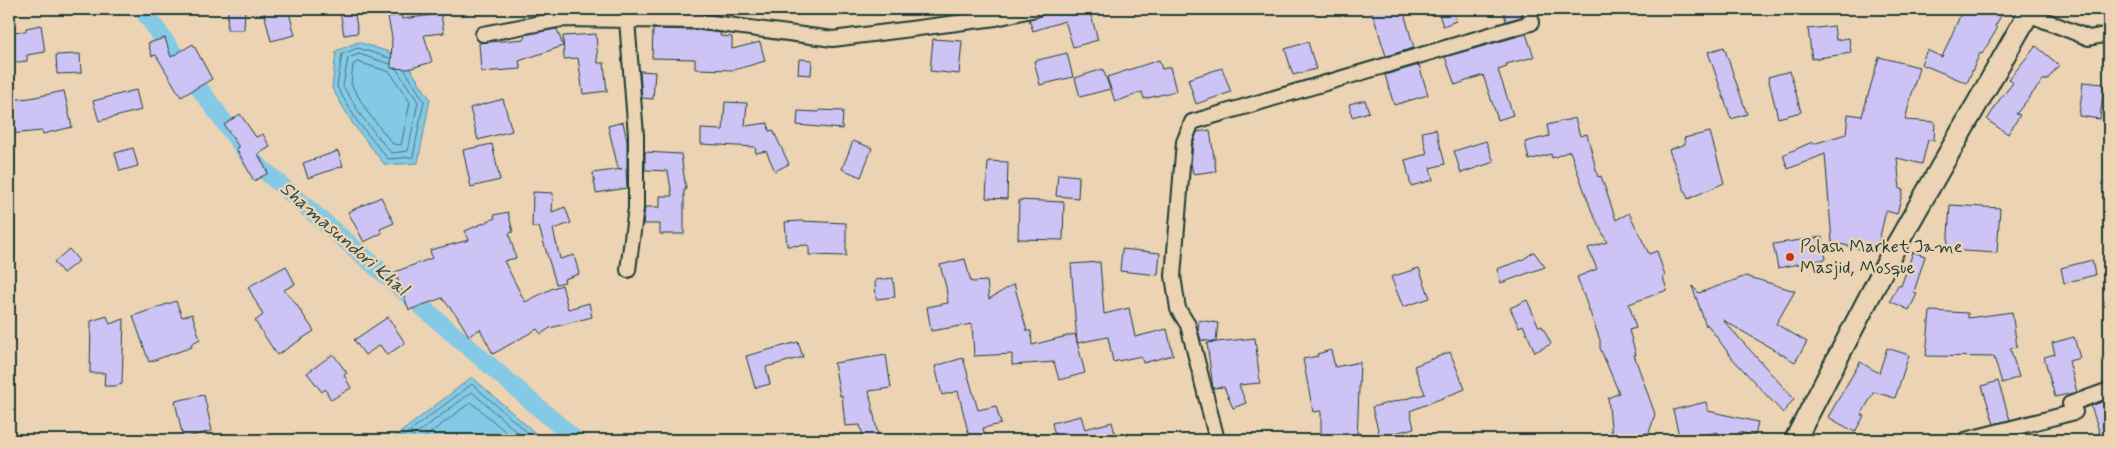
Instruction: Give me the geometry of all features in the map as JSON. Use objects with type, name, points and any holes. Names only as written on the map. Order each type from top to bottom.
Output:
[{"type":"main road","points":[[1795,440],[1892,253],[2030,11]]},
{"type":"street","points":[[483,34],[562,19],[697,21],[833,39],[996,18],[1036,9]]},
{"type":"street","points":[[1217,440],[1188,325],[1178,309],[1173,276],[1184,142],[1192,122],[1531,23],[1530,9]]},
{"type":"street","points":[[2030,11],[2089,38],[2109,34]]},
{"type":"street","points":[[627,20],[636,136],[636,208],[628,270]]},
{"type":"street","points":[[1965,440],[2075,412],[2070,404],[2109,390]]},
{"type":"water","points":[[358,42],[402,56],[430,99],[418,163],[385,165],[353,124],[332,88],[336,51]]},
{"type":"water","points":[[472,377],[543,440],[392,439]]},
{"type":"building","points":[[228,9],[245,9],[244,30],[227,30]]},
{"type":"building","points":[[263,9],[288,9],[295,35],[271,41]]},
{"type":"building","points":[[354,9],[358,33],[344,35],[340,11]]},
{"type":"building","points":[[1056,9],[1093,9],[1090,12],[1098,40],[1073,47],[1065,21],[1033,31],[1029,19]]},
{"type":"building","points":[[1371,9],[1403,9],[1414,48],[1386,56]]},
{"type":"building","points":[[1437,9],[1452,9],[1456,21],[1443,26]]},
{"type":"building","points":[[1503,9],[1521,9],[1522,17],[1506,21]]},
{"type":"building","points":[[1963,9],[2005,9],[1995,26],[1997,29],[1982,54],[1980,53],[1967,83],[1921,64],[1927,50],[1942,57]]},
{"type":"building","points":[[441,14],[444,33],[424,35],[432,62],[408,69],[391,68],[392,38],[388,17],[401,15],[402,19]]},
{"type":"building","points":[[41,25],[45,52],[27,55],[27,61],[9,63],[9,32],[26,31],[26,28]]},
{"type":"building","points":[[1834,26],[1836,40],[1849,38],[1851,53],[1812,59],[1808,29]]},
{"type":"building","points":[[557,29],[563,46],[519,61],[521,69],[481,72],[479,43],[525,39],[524,35]]},
{"type":"building","points":[[653,29],[696,30],[721,33],[720,36],[732,37],[732,49],[760,42],[765,61],[734,70],[695,69],[695,59],[652,58]]},
{"type":"building","points":[[596,34],[598,63],[604,63],[607,91],[583,94],[578,58],[564,59],[563,36]]},
{"type":"building","points":[[1526,34],[1534,57],[1506,64],[1507,67],[1498,70],[1513,115],[1498,120],[1483,75],[1455,85],[1445,57]]},
{"type":"building","points":[[165,38],[171,57],[193,44],[212,79],[181,97],[156,55],[152,56],[148,43]]},
{"type":"building","points":[[933,39],[962,41],[959,74],[930,71]]},
{"type":"building","points":[[1308,42],[1316,69],[1293,75],[1285,49]]},
{"type":"building","points":[[2036,46],[2059,65],[2046,81],[2044,79],[2016,114],[2020,115],[2008,134],[1987,120],[2013,83],[2009,79]]},
{"type":"building","points":[[1724,47],[1747,114],[1731,119],[1708,52]]},
{"type":"building","points":[[1067,53],[1073,77],[1040,85],[1034,61]]},
{"type":"building","points":[[80,54],[81,73],[57,74],[56,55]]},
{"type":"building","points":[[1879,57],[1919,67],[1905,120],[1935,122],[1934,140],[1928,140],[1922,164],[1897,158],[1900,189],[1903,190],[1897,214],[1886,211],[1876,253],[1832,242],[1825,154],[1788,169],[1783,155],[1812,142],[1813,144],[1846,134],[1848,114],[1862,116]]},
{"type":"building","points":[[799,59],[812,60],[811,75],[798,74]]},
{"type":"building","points":[[1159,60],[1162,69],[1170,67],[1176,91],[1144,99],[1142,92],[1115,102],[1107,77]]},
{"type":"building","points":[[1419,65],[1428,95],[1394,105],[1385,75]]},
{"type":"building","points":[[1222,68],[1231,92],[1196,104],[1188,79]]},
{"type":"building","points":[[1103,69],[1110,89],[1080,97],[1075,78]]},
{"type":"building","points":[[640,71],[655,72],[653,99],[642,98]]},
{"type":"building","points":[[1790,71],[1801,112],[1778,118],[1768,77]]},
{"type":"building","points":[[2083,82],[2104,84],[2100,119],[2079,116]]},
{"type":"building","points":[[136,90],[141,110],[99,121],[93,101]]},
{"type":"building","points":[[64,91],[72,127],[43,134],[42,131],[9,134],[9,100]]},
{"type":"building","points":[[503,99],[512,131],[478,140],[470,108]]},
{"type":"building","points":[[1365,100],[1369,112],[1352,117],[1349,104]]},
{"type":"building","points":[[725,102],[747,103],[745,126],[768,123],[769,131],[773,130],[789,164],[775,171],[766,151],[756,153],[755,147],[701,144],[701,129],[723,130]]},
{"type":"building","points":[[819,110],[843,111],[842,129],[797,125],[798,111],[819,112]]},
{"type":"building","points":[[240,114],[256,137],[263,134],[270,147],[258,154],[268,173],[254,181],[236,148],[239,147],[224,125]]},
{"type":"building","points":[[1575,118],[1580,136],[1587,134],[1598,177],[1601,176],[1616,220],[1629,213],[1649,254],[1657,251],[1665,276],[1663,277],[1667,290],[1629,304],[1636,328],[1629,330],[1636,355],[1634,355],[1655,414],[1649,433],[1612,436],[1608,398],[1619,393],[1600,348],[1600,340],[1577,277],[1597,269],[1588,248],[1607,242],[1592,212],[1570,151],[1552,158],[1551,154],[1529,160],[1525,142],[1549,136],[1547,125]]},
{"type":"building","points":[[623,122],[627,141],[627,188],[596,193],[593,173],[622,169],[618,168],[608,126]]},
{"type":"building","points":[[1436,129],[1445,164],[1430,168],[1433,180],[1411,186],[1405,160],[1427,154],[1422,132]]},
{"type":"building","points":[[1210,130],[1216,171],[1193,174],[1191,163],[1193,144],[1197,132]]},
{"type":"building","points":[[1710,132],[1724,183],[1688,199],[1669,150],[1685,144],[1684,138]]},
{"type":"building","points":[[853,141],[872,148],[861,177],[842,169]]},
{"type":"building","points":[[1486,141],[1494,162],[1461,173],[1454,151]]},
{"type":"building","points":[[492,144],[500,180],[471,187],[463,150]]},
{"type":"building","points":[[133,148],[138,166],[120,171],[115,153]]},
{"type":"building","points":[[338,151],[343,166],[308,178],[303,163]]},
{"type":"building","points":[[645,152],[681,154],[686,190],[684,190],[684,234],[660,234],[660,224],[643,224],[645,207],[660,207],[660,196],[672,196],[668,171],[645,170]]},
{"type":"building","points":[[988,161],[1008,162],[1007,199],[986,198]]},
{"type":"building","points":[[1058,174],[1079,176],[1078,198],[1056,196]]},
{"type":"building","points":[[533,192],[553,193],[552,212],[565,207],[571,223],[553,229],[560,259],[574,255],[579,274],[564,279],[565,282],[556,284],[539,227],[532,227]]},
{"type":"building","points":[[381,197],[394,223],[380,229],[382,233],[364,242],[348,212]]},
{"type":"building","points":[[1019,200],[1064,202],[1063,240],[1018,239]]},
{"type":"building","points":[[1950,205],[2000,208],[1997,253],[1947,250]]},
{"type":"building","points":[[508,212],[513,232],[509,233],[516,258],[504,261],[525,302],[562,285],[568,309],[589,303],[592,317],[550,328],[541,334],[537,329],[493,354],[480,329],[469,336],[457,316],[442,298],[409,310],[395,272],[432,258],[430,250],[469,240],[465,231],[495,218],[494,215]]},
{"type":"building","points":[[785,222],[846,223],[846,256],[809,255],[809,245],[787,246]]},
{"type":"building","points":[[1822,237],[1826,259],[1778,268],[1773,244]]},
{"type":"building","points":[[69,249],[79,261],[63,273],[54,262]]},
{"type":"building","points":[[1122,249],[1160,253],[1158,275],[1120,271]]},
{"type":"building","points":[[1534,252],[1545,267],[1501,283],[1497,269],[1522,260]]},
{"type":"building","points":[[1913,252],[1925,256],[1914,292],[1917,294],[1909,310],[1890,301],[1898,285],[1901,286]]},
{"type":"building","points":[[965,259],[971,282],[987,281],[989,299],[1014,284],[1027,331],[1031,331],[1032,345],[1075,334],[1085,373],[1059,380],[1054,362],[1012,365],[1012,354],[974,356],[972,324],[931,331],[927,307],[948,303],[940,265]]},
{"type":"building","points":[[2092,260],[2095,275],[2064,283],[2061,268]]},
{"type":"building","points":[[1100,262],[1104,314],[1129,308],[1135,337],[1167,329],[1173,355],[1143,363],[1141,356],[1113,362],[1108,337],[1077,343],[1071,264]]},
{"type":"building","points":[[286,266],[295,284],[284,290],[294,301],[314,331],[277,355],[255,321],[263,315],[248,287]]},
{"type":"building","points":[[1419,268],[1430,298],[1403,307],[1391,277]]},
{"type":"building","points":[[1746,276],[1795,291],[1776,324],[1807,342],[1795,362],[1723,320],[1794,399],[1783,413],[1732,358],[1707,324],[1706,326],[1692,286],[1699,293]]},
{"type":"building","points":[[893,278],[895,297],[876,299],[875,280]]},
{"type":"building","points":[[1527,300],[1539,327],[1542,326],[1551,344],[1535,352],[1523,325],[1519,327],[1510,308]]},
{"type":"building","points":[[176,301],[182,317],[192,314],[200,339],[191,344],[192,347],[149,362],[133,316]]},
{"type":"building","points":[[1930,311],[1968,313],[1968,318],[2012,312],[2017,347],[2010,348],[2019,377],[2002,383],[1994,357],[1926,356]]},
{"type":"building","points":[[107,316],[110,324],[124,319],[122,384],[115,386],[104,386],[105,373],[90,373],[91,321]]},
{"type":"building","points":[[388,317],[405,343],[387,355],[380,345],[365,355],[354,340]]},
{"type":"building","points":[[1199,320],[1218,323],[1216,342],[1201,340],[1198,330]]},
{"type":"building","points":[[2074,337],[2080,358],[2069,361],[2077,392],[2055,397],[2044,357],[2055,354],[2052,343]]},
{"type":"building","points":[[1255,338],[1260,383],[1239,385],[1246,403],[1233,408],[1224,387],[1213,388],[1207,343]]},
{"type":"building","points":[[798,342],[803,357],[766,367],[770,384],[755,388],[746,356]]},
{"type":"building","points":[[1887,348],[1909,355],[1895,398],[1874,392],[1861,415],[1864,416],[1855,432],[1828,417],[1860,362],[1879,373]]},
{"type":"building","points":[[1331,350],[1335,367],[1360,362],[1357,440],[1321,440],[1321,411],[1313,412],[1303,359],[1318,356],[1317,354]]},
{"type":"building","points":[[1450,352],[1465,389],[1410,411],[1414,428],[1380,437],[1372,407],[1425,394],[1414,366]]},
{"type":"building","points":[[333,354],[347,373],[344,375],[351,388],[331,400],[325,389],[322,392],[307,373]]},
{"type":"building","points":[[886,355],[891,388],[869,391],[879,440],[864,440],[860,425],[845,426],[842,395],[840,396],[834,363]]},
{"type":"building","points":[[963,358],[978,410],[996,406],[1001,424],[983,428],[985,436],[970,440],[958,391],[942,395],[935,366]]},
{"type":"building","points":[[1998,381],[2010,420],[1994,424],[1982,386]]},
{"type":"building","points":[[204,395],[212,431],[183,438],[175,401]]},
{"type":"building","points":[[2109,399],[2109,440],[2102,440],[2091,406]]},
{"type":"building","points":[[1706,402],[1708,411],[1758,422],[1755,436],[1739,432],[1738,440],[1716,440],[1718,432],[1680,440],[1673,410]]},
{"type":"building","points":[[1081,416],[1085,429],[1112,422],[1116,438],[1109,440],[1056,440],[1052,423]]},
{"type":"waterway","name":"Shamasundori Khal","points":[[145,9],[146,15],[251,159],[576,440]]},
{"type":"place","name":"Polash Market Jame Masjid, Mosque","points":[[1790,257]]}]
